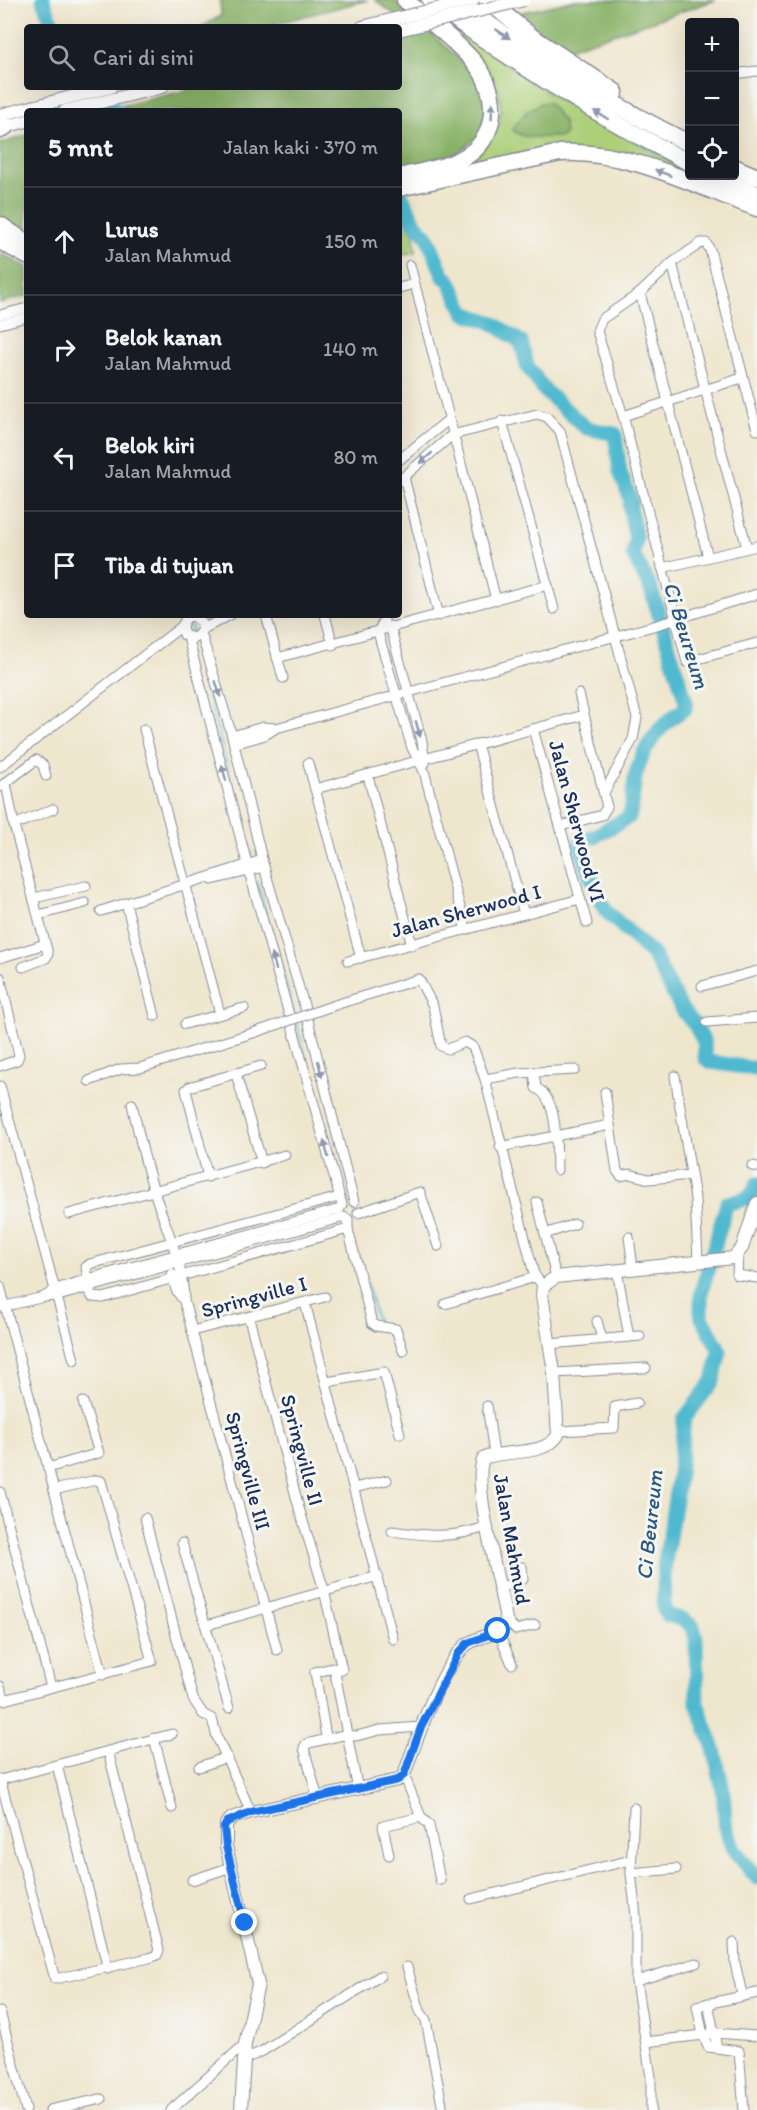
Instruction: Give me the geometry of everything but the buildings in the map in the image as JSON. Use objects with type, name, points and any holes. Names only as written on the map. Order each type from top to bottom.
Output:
[{"type":"highway","points":[[402,187],[463,159],[478,147],[488,133],[493,115],[492,96],[486,78],[474,62],[405,0]]},
{"type":"highway","points":[[430,0],[547,82],[685,160]]},
{"type":"highway","points":[[456,0],[575,81],[634,116],[685,142]]},
{"type":"highway","points":[[487,0],[532,37],[685,136]]},
{"type":"highway","points":[[402,177],[422,177],[550,155],[583,152],[626,159],[757,208]]},
{"type":"highway","points":[[739,169],[757,177]]},
{"type":"highway","points":[[724,180],[757,194]]},
{"type":"highway","points":[[0,225],[24,241]]},
{"type":"highway","points":[[0,241],[24,253]]},
{"type":"street","points":[[374,24],[473,0]]},
{"type":"street","points":[[402,29],[524,0]]},
{"type":"street","points":[[739,73],[757,71]]},
{"type":"street","points":[[42,108],[69,97],[98,90]]},
{"type":"street","points":[[76,108],[150,90]]},
{"type":"street","points":[[1,125],[24,116]]},
{"type":"street","points":[[1,125],[24,121]]},
{"type":"street","points":[[757,430],[706,243],[695,245],[640,293],[602,319],[597,331],[623,416],[662,568],[671,620],[687,662],[757,643]]},
{"type":"street","points":[[662,568],[752,547],[672,263]]},
{"type":"street","points":[[410,265],[496,600]]},
{"type":"street","points":[[402,287],[414,284]]},
{"type":"street","points":[[640,293],[708,557]]},
{"type":"street","points":[[0,315],[24,309]]},
{"type":"street","points":[[0,324],[24,318]]},
{"type":"street","points":[[623,416],[742,378]]},
{"type":"street","points":[[440,616],[402,479],[452,435],[537,414],[547,417],[560,431],[633,699],[637,727],[604,793]]},
{"type":"street","points":[[402,458],[448,420]]},
{"type":"street","points":[[502,421],[554,609]]},
{"type":"street","points":[[277,658],[333,645],[548,585]]},
{"type":"street","points":[[233,740],[263,727],[276,728],[409,690],[657,625],[757,594]]},
{"type":"street","points":[[199,618],[233,740],[263,864],[358,1213]]},
{"type":"street","points":[[213,618],[215,625]]},
{"type":"street","points":[[183,626],[195,638],[202,631],[226,618]]},
{"type":"street","points":[[267,618],[283,678]]},
{"type":"street","points":[[326,618],[333,645]]},
{"type":"street","points":[[421,759],[395,694],[378,632],[383,618],[393,628],[409,690],[421,759],[466,930]]},
{"type":"street","points":[[0,767],[183,626]]},
{"type":"street","points":[[183,626],[372,1323],[376,1326],[396,1329],[403,1351]]},
{"type":"street","points":[[561,826],[602,815],[607,807],[579,694]]},
{"type":"street","points":[[315,789],[584,715]]},
{"type":"street","points":[[144,729],[220,1014]]},
{"type":"street","name":"Jalan Sherwood VI","points":[[533,729],[587,923]]},
{"type":"street","points":[[477,744],[524,914]]},
{"type":"street","points":[[23,967],[48,957],[39,915],[3,785],[36,760],[43,765],[46,776]]},
{"type":"street","points":[[308,763],[361,958]]},
{"type":"street","points":[[368,776],[412,945]]},
{"type":"street","points":[[14,825],[53,809]]},
{"type":"street","points":[[101,911],[206,878],[212,880],[263,864]]},
{"type":"street","points":[[34,898],[86,886]]},
{"type":"street","name":"Jalan Sherwood I","points":[[348,961],[580,899]]},
{"type":"street","points":[[39,915],[85,903]]},
{"type":"street","points":[[126,903],[155,1016]]},
{"type":"street","points":[[0,958],[45,944]]},
{"type":"street","points":[[702,986],[757,971]]},
{"type":"street","points":[[0,977],[19,1055],[17,1059],[0,1066]]},
{"type":"street","points":[[89,1082],[122,1069],[140,1068],[419,979],[433,1006],[441,1046],[448,1049],[469,1043],[473,1047],[484,1079],[535,1276],[543,1286],[542,1295],[554,1373],[559,1431],[614,1428],[615,1407],[638,1403]]},
{"type":"street","points":[[287,1005],[301,1001]]},
{"type":"street","points":[[185,1024],[244,1008]]},
{"type":"street","points":[[707,1022],[757,1018]]},
{"type":"street","points":[[208,1177],[186,1090],[189,1087],[261,1066]]},
{"type":"street","points":[[484,1079],[534,1072],[575,1070]]},
{"type":"street","points":[[534,1072],[536,1088],[549,1098],[556,1136],[556,1170]]},
{"type":"street","points":[[236,1074],[262,1162]]},
{"type":"street","points":[[675,1076],[691,1175],[700,1259]]},
{"type":"street","points":[[0,1086],[74,1360]]},
{"type":"street","points":[[605,1092],[617,1171],[621,1176],[628,1174],[649,1179],[691,1175]]},
{"type":"street","name":"Springville III","points":[[132,1104],[278,1650]]},
{"type":"street","points":[[500,1147],[610,1125]]},
{"type":"street","points":[[69,1215],[285,1155]]},
{"type":"street","points":[[343,1213],[177,1278],[103,1298],[92,1297],[88,1284],[86,1267],[90,1264],[169,1244],[343,1213],[354,1218],[358,1213],[420,1192],[438,1246]]},
{"type":"street","points":[[343,1213],[347,1201],[354,1202]]},
{"type":"street","points":[[537,1202],[556,1277]]},
{"type":"street","points":[[757,1203],[738,1255],[737,1275],[757,1278]]},
{"type":"street","points":[[3,1307],[343,1213]]},
{"type":"street","points":[[545,1234],[575,1224]]},
{"type":"street","points":[[629,1238],[633,1268]]},
{"type":"street","points":[[543,1286],[556,1277],[738,1255]]},
{"type":"street","points":[[617,1269],[629,1337]]},
{"type":"street","points":[[445,1304],[535,1276]]},
{"type":"street","points":[[0,1287],[3,1307],[103,1675]]},
{"type":"street","name":"Springville I","points":[[192,1331],[325,1297]]},
{"type":"street","points":[[305,1303],[393,1639]]},
{"type":"street","name":"Springville II","points":[[249,1318],[299,1508],[324,1590],[342,1670]]},
{"type":"street","points":[[597,1321],[602,1339]]},
{"type":"street","points":[[550,1344],[640,1336]]},
{"type":"street","points":[[554,1373],[646,1368]]},
{"type":"street","points":[[327,1382],[384,1372],[400,1434]]},
{"type":"street","points":[[48,1467],[99,1454],[83,1402]]},
{"type":"street","points":[[487,1406],[494,1454]]},
{"type":"street","name":"Jalan Mahmud","points":[[404,1775],[421,1727],[464,1647],[498,1631],[506,1620],[502,1587],[486,1527],[480,1468],[484,1458],[494,1454],[544,1447],[553,1442],[559,1431]]},
{"type":"street","points":[[0,1686],[2,1700],[148,1663],[152,1657],[101,1481],[96,1480],[54,1490]]},
{"type":"street","points":[[354,1488],[387,1480]]},
{"type":"street","points":[[0,1492],[51,1687]]},
{"type":"street","points":[[145,1518],[193,1699],[203,1714],[212,1719],[251,1812]]},
{"type":"street","points":[[392,1531],[430,1536],[457,1536],[486,1527]]},
{"type":"street","points":[[182,1543],[229,1708]]},
{"type":"street","points":[[502,1587],[523,1579],[522,1567]]},
{"type":"street","points":[[207,1625],[266,1606],[292,1602],[324,1590],[378,1576]]},
{"type":"street","points":[[506,1620],[516,1630],[535,1625]]},
{"type":"street","points":[[498,1631],[512,1664]]},
{"type":"street","points":[[327,1737],[315,1672],[334,1668],[358,1790]]},
{"type":"street","points":[[318,1799],[304,1748],[306,1744],[327,1737],[421,1727]]},
{"type":"street","points":[[108,1751],[159,1950],[152,1958],[55,1979],[0,1780],[154,1738],[172,1734]]},
{"type":"street","points":[[154,1738],[172,1808]]},
{"type":"street","points":[[199,1767],[227,1757]]},
{"type":"street","points":[[57,1765],[108,1969]]},
{"type":"street","points":[[241,2110],[245,2043],[256,2004],[258,1979],[231,1867],[224,1827],[232,1818],[251,1812],[392,1783],[404,1775],[421,1817],[429,1825],[440,1880]]},
{"type":"street","points":[[634,1808],[630,1873],[636,1916],[636,1981],[651,2078],[651,2110]]},
{"type":"street","points":[[389,1855],[383,1826],[421,1817]]},
{"type":"street","points":[[471,1899],[631,1860]]},
{"type":"street","points":[[192,1880],[231,1867]]},
{"type":"street","points":[[630,1873],[676,1869]]},
{"type":"street","points":[[734,1942],[735,1963],[742,1994]]},
{"type":"street","points":[[636,1981],[696,1963]]},
{"type":"street","points":[[407,1967],[420,2011],[426,2020],[443,2110]]},
{"type":"street","points":[[244,2059],[261,2052],[380,1976]]},
{"type":"street","points":[[744,2110],[739,2051],[708,2048],[697,2006],[742,1994],[757,1993]]},
{"type":"street","points":[[708,2003],[717,2048]]},
{"type":"street","points":[[0,2012],[26,2110]]},
{"type":"street","points":[[646,2042],[714,2032],[757,2036]]},
{"type":"street","points":[[171,2110],[245,2043]]},
{"type":"street","points":[[50,2110],[101,2099]]},
{"type":"green space","points":[[220,0],[368,0],[274,24],[206,24],[221,16]]},
{"type":"green space","points":[[375,0],[394,0],[478,76],[487,115],[477,138],[454,156],[402,167],[402,108],[125,108],[121,106],[188,90],[402,90],[402,38],[420,34]]},
{"type":"green space","points":[[576,0],[716,0],[563,51],[515,14]]},
{"type":"green space","points":[[457,31],[559,100],[685,169],[685,174],[628,154],[458,172],[493,136],[500,116],[501,102],[491,77],[454,35]]},
{"type":"green space","points":[[541,103],[549,103],[563,121],[565,133],[561,137],[528,137],[512,129],[526,112]]},
{"type":"green space","points":[[24,136],[24,237],[0,217],[0,144]]},
{"type":"green space","points":[[402,216],[413,230],[416,252],[402,254]]},
{"type":"green space","points":[[0,253],[24,265],[24,297],[0,303]]},
{"type":"waterway","name":"Ci Beureum","points":[[43,0],[53,24]]},
{"type":"waterway","name":"Ci Beureum","points":[[85,90],[112,108]]},
{"type":"waterway","name":"Ci Beureum","points":[[402,196],[416,225],[427,236],[444,277],[449,280],[465,313],[491,322],[521,342],[527,366],[545,391],[586,428],[615,434],[620,472],[631,500],[630,508],[636,540],[633,554],[651,589],[686,702],[685,709],[658,731],[645,751],[636,774],[629,817],[595,836],[581,839],[580,847],[598,896],[607,912],[653,955],[682,1010],[695,1025],[704,1042],[705,1058],[710,1062],[757,1069]]},
{"type":"waterway","points":[[191,625],[192,633]]},
{"type":"waterway","points":[[195,646],[252,859]]},
{"type":"waterway","points":[[257,881],[295,1016]]},
{"type":"waterway","points":[[296,1021],[313,1085]]},
{"type":"waterway","name":"Ci Beureum","points":[[757,1184],[749,1196],[727,1203],[701,1293],[701,1316],[720,1351],[713,1381],[684,1419],[679,1474],[664,1569],[664,1610],[667,1615],[684,1620],[693,1627],[696,1638],[697,1703],[714,1749],[723,1790],[726,1831],[735,1851],[757,1878]]},
{"type":"waterway","points":[[365,1276],[377,1322]]},
{"type":"route","points":[[245,1923],[226,1846],[224,1827],[227,1822],[251,1812],[398,1780],[404,1775],[421,1727],[458,1654],[468,1643],[498,1631]]}]
